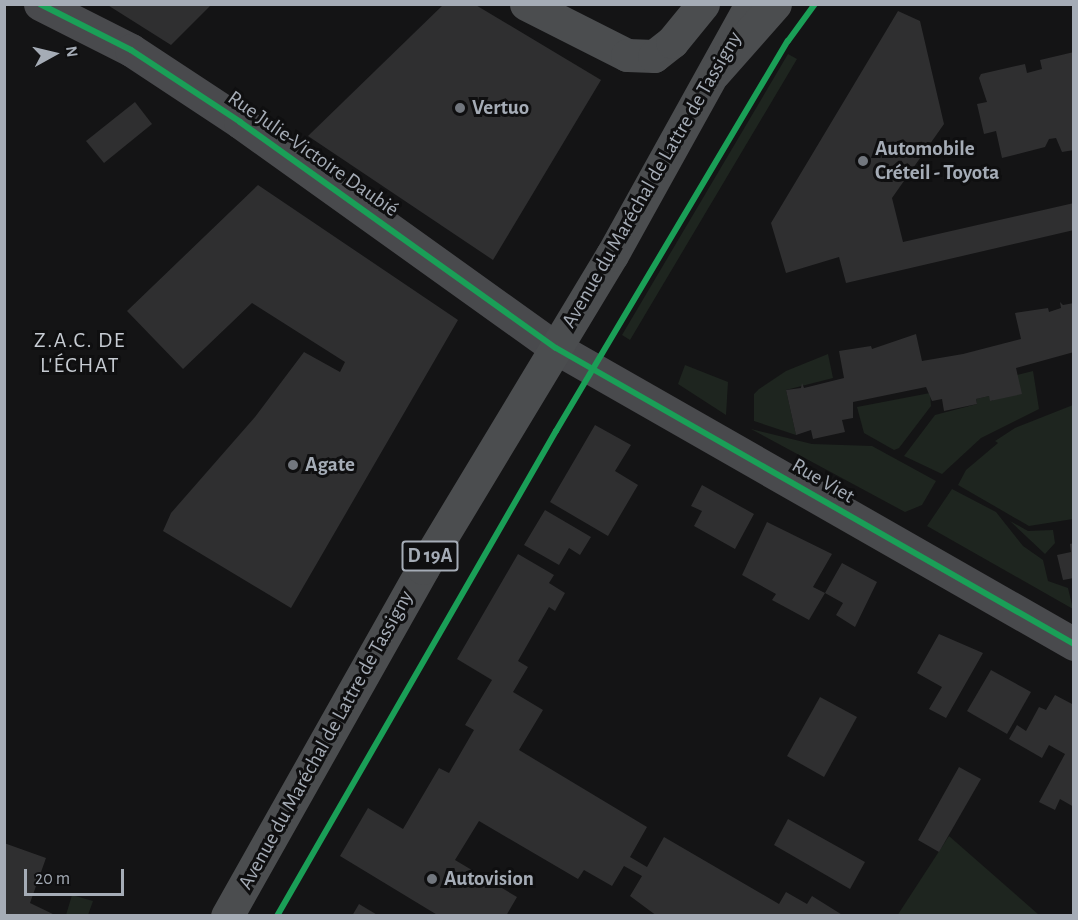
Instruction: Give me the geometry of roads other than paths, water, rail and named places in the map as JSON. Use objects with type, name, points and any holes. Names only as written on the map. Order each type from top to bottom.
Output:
[{"type":"main road","points":[[526,4],[627,55],[654,56],[672,42],[703,4]]},
{"type":"main road","name":"Avenue du Maréchal de Lattre de Tassigny","points":[[227,915],[423,568],[556,348],[752,4]]},
{"type":"main road","points":[[714,73],[775,4]]},
{"type":"street","name":"Rue Julie-Victoire Daubié","points":[[40,4],[131,50],[240,122],[556,348]]},
{"type":"street","name":"Rue Viet","points":[[556,348],[1074,644]]},
{"type":"place","name":"Vertuo","points":[[460,108]]},
{"type":"place","name":"Automobile Créteil - Toyota","points":[[863,161]]},
{"type":"place","name":"Agate","points":[[293,465]]},
{"type":"place","name":"Autovision","points":[[432,879]]},
{"type":"district","name":"Z.A.C. DE L'ÉCHAT","points":[[80,352]]}]
